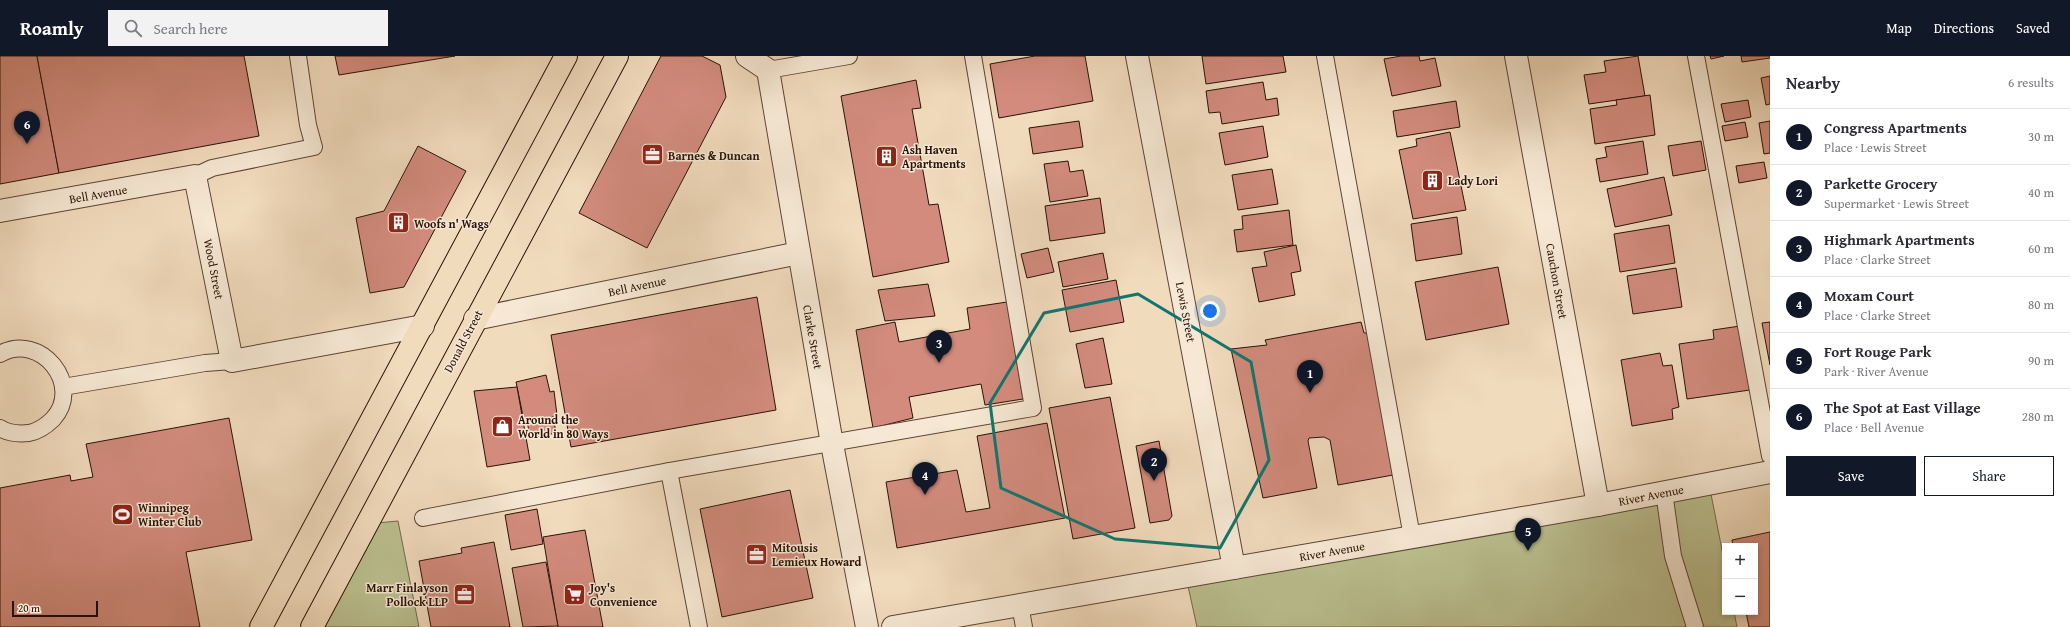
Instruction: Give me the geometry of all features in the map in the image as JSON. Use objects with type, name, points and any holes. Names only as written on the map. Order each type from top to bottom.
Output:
[{"type":"main road","points":[[261,627],[566,56]]},
{"type":"main road","name":"Donald Street","points":[[312,627],[475,319],[617,56]]},
{"type":"street","points":[[748,56],[768,70]]},
{"type":"street","name":"Lewis Street","points":[[1138,56],[1234,568]]},
{"type":"street","name":"Cauchon Street","points":[[1516,56],[1598,505]]},
{"type":"street","name":"Clarke Street","points":[[768,70],[832,444],[867,627]]},
{"type":"street","name":"Bell Avenue","points":[[0,211],[195,176]]},
{"type":"street","name":"Wood Street","points":[[195,176],[232,362]]},
{"type":"street","name":"Bell Avenue","points":[[475,319],[799,253]]},
{"type":"street","points":[[232,362],[423,326]]},
{"type":"street","name":"River Avenue","points":[[894,627],[1598,505],[1770,472]]},
{"type":"lane","points":[[195,176],[212,168],[314,147],[308,125],[298,56]]},
{"type":"lane","points":[[768,70],[849,56]]},
{"type":"lane","points":[[423,518],[669,471],[1033,408],[973,56]]},
{"type":"lane","points":[[1325,56],[1412,537]]},
{"type":"lane","points":[[1696,56],[1770,456]]},
{"type":"lane","points":[[0,354],[20,348],[33,350],[44,355],[60,374],[64,387],[63,401],[57,414],[47,425],[34,432],[19,434],[0,428]]},
{"type":"lane","points":[[64,387],[205,363],[232,362]]},
{"type":"lane","points":[[669,471],[699,627]]},
{"type":"lane","points":[[1664,492],[1673,556],[1695,627]]},
{"type":"lane","points":[[1020,605],[1024,627]]},
{"type":"highlighted area","points":[[1138,294],[1251,362],[1269,460],[1220,548],[1115,539],[1001,488],[990,403],[1044,313]]},
{"type":"green space","points":[[1709,484],[1722,550],[1722,615],[1735,615],[1737,627],[1197,627],[1186,577]]},
{"type":"green space","points":[[398,521],[419,627],[312,627],[366,524]]},
{"type":"building","points":[[0,56],[37,56],[59,173],[0,184]]},
{"type":"building","points":[[37,56],[244,56],[259,136],[59,173]]},
{"type":"building","points":[[335,56],[455,56],[339,75]]},
{"type":"building","name":"Barnes & Duncan","points":[[661,56],[702,56],[720,65],[726,97],[647,248],[579,213]]},
{"type":"building","points":[[1035,56],[1085,56],[1093,101],[999,118],[990,64]]},
{"type":"building","points":[[1202,56],[1283,56],[1286,72],[1206,84]]},
{"type":"building","points":[[1401,56],[1419,56],[1420,61],[1435,58],[1441,86],[1392,96],[1384,59]]},
{"type":"building","points":[[1638,56],[1645,96],[1589,104],[1584,75],[1606,72],[1604,61]]},
{"type":"building","points":[[1710,56],[1724,56],[1711,59]]},
{"type":"building","points":[[1741,56],[1770,56],[1770,58],[1742,62]]},
{"type":"building","points":[[1770,76],[1770,104],[1766,105],[1761,78]]},
{"type":"building","name":"Ash Haven Apartments","points":[[916,80],[921,108],[912,109],[929,205],[938,204],[949,262],[873,277],[841,96]]},
{"type":"building","points":[[1263,82],[1266,100],[1277,98],[1279,115],[1222,124],[1220,112],[1209,113],[1206,91]]},
{"type":"building","points":[[1650,95],[1655,135],[1595,144],[1590,109],[1617,105],[1616,100]]},
{"type":"building","points":[[1748,100],[1751,117],[1725,122],[1721,104]]},
{"type":"building","points":[[1456,101],[1460,127],[1397,137],[1393,111]]},
{"type":"building","points":[[1079,121],[1083,147],[1033,154],[1029,128]]},
{"type":"building","points":[[1770,121],[1770,153],[1764,154],[1759,123]]},
{"type":"building","points":[[1745,122],[1748,137],[1725,141],[1722,126]]},
{"type":"building","points":[[1263,126],[1268,157],[1225,165],[1219,133]]},
{"type":"building","name":"Lady Lori","points":[[1450,132],[1466,210],[1413,219],[1399,150],[1417,146],[1416,139]]},
{"type":"building","points":[[1643,141],[1648,174],[1600,182],[1596,159],[1607,157],[1605,147]]},
{"type":"building","points":[[1701,141],[1706,170],[1673,176],[1668,146]]},
{"type":"building","name":"Woofs n' Wags","points":[[418,146],[466,171],[404,287],[370,293],[356,218],[384,211]]},
{"type":"building","points":[[1068,161],[1070,172],[1083,170],[1088,196],[1050,202],[1044,164]]},
{"type":"building","points":[[1764,162],[1767,178],[1739,183],[1736,166]]},
{"type":"building","points":[[1272,169],[1278,204],[1238,210],[1232,175]]},
{"type":"building","points":[[1664,177],[1672,215],[1615,227],[1607,189]]},
{"type":"building","points":[[1100,198],[1105,233],[1050,241],[1045,206]]},
{"type":"building","points":[[1289,210],[1293,245],[1237,252],[1234,230],[1243,229],[1242,216]]},
{"type":"building","points":[[1457,217],[1462,254],[1416,261],[1411,224]]},
{"type":"building","points":[[1669,225],[1675,263],[1620,272],[1614,234]]},
{"type":"building","points":[[1296,245],[1301,271],[1291,273],[1295,295],[1259,302],[1252,268],[1267,266],[1264,252]]},
{"type":"building","points":[[1048,248],[1054,272],[1027,278],[1021,254]]},
{"type":"building","points":[[1103,253],[1108,279],[1063,287],[1058,262]]},
{"type":"building","points":[[1498,267],[1509,324],[1426,340],[1415,282]]},
{"type":"building","points":[[1676,268],[1682,307],[1633,314],[1627,276]]},
{"type":"building","points":[[1116,280],[1124,322],[1070,332],[1062,290]]},
{"type":"building","points":[[928,284],[935,316],[885,321],[878,290]]},
{"type":"building","points":[[757,297],[776,410],[571,447],[551,335]]},
{"type":"building","points":[[1007,302],[1023,399],[985,405],[981,384],[909,397],[913,418],[873,428],[856,330],[895,322],[899,342],[970,329],[967,308]]},
{"type":"building","points":[[1361,322],[1364,333],[1368,333],[1393,475],[1338,485],[1330,440],[1324,437],[1309,438],[1308,441],[1317,488],[1263,498],[1231,349],[1267,345],[1265,340]]},
{"type":"building","points":[[1770,322],[1770,365],[1762,323]]},
{"type":"building","points":[[1740,326],[1750,390],[1687,399],[1679,344],[1714,339],[1713,330]]},
{"type":"building","points":[[1103,338],[1112,384],[1085,388],[1076,344]]},
{"type":"building","points":[[1660,353],[1663,366],[1672,365],[1679,407],[1672,409],[1673,419],[1632,426],[1621,360]]},
{"type":"building","points":[[546,375],[550,392],[554,391],[557,415],[553,416],[556,433],[530,438],[527,420],[524,421],[516,382]]},
{"type":"building","name":"Around the World in 80 Ways","points":[[517,387],[530,460],[487,467],[474,391]]},
{"type":"building","points":[[1110,397],[1135,528],[1073,539],[1049,408]]},
{"type":"building","name":"Winnipeg Winter Club","points":[[229,418],[252,540],[186,552],[200,627],[0,627],[0,488],[70,475],[71,481],[93,477],[86,444]]},
{"type":"building","points":[[1047,423],[1065,518],[897,548],[886,482],[957,470],[966,512],[990,508],[977,436]]},
{"type":"building","points":[[1159,441],[1172,516],[1169,520],[1150,523],[1136,446]]},
{"type":"building","name":"Mitousis Lemieux Howard","points":[[790,490],[813,598],[722,617],[700,509]]},
{"type":"building","points":[[537,509],[543,544],[511,550],[505,515]]},
{"type":"building","name":"Joy's Convenience","points":[[585,530],[603,627],[558,627],[543,537]]},
{"type":"building","points":[[1770,532],[1770,627],[1749,627],[1747,615],[1758,615],[1758,543],[1732,543],[1732,540]]},
{"type":"building","name":"Marr Finlayson Pollock LLP","points":[[494,542],[510,627],[431,627],[419,561],[462,553],[461,548]]},
{"type":"building","points":[[546,562],[558,626],[523,627],[512,568]]},
{"type":"place","name":"The Spot at East Village","points":[[27,144]]},
{"type":"place","name":"Barnes & Duncan","points":[[653,155]]},
{"type":"place","name":"Ash Haven Apartments","points":[[886,156]]},
{"type":"place","name":"Lady Lori","points":[[1432,180]]},
{"type":"place","name":"Woofs n' Wags","points":[[398,223]]},
{"type":"place","name":"Highmark Apartments","points":[[939,363]]},
{"type":"place","name":"Congress Apartments","points":[[1310,393]]},
{"type":"place","name":"Around the World in 80 Ways","points":[[502,426]]},
{"type":"place","name":"Parkette Grocery","points":[[1154,481]]},
{"type":"place","name":"Moxam Court","points":[[925,495]]},
{"type":"place","name":"Winnipeg Winter Club","points":[[123,514]]},
{"type":"place","name":"Fort Rouge Park","points":[[1528,551]]},
{"type":"place","name":"Mitousis Lemieux Howard","points":[[756,554]]},
{"type":"place","name":"Marr Finlayson Pollock LLP","points":[[464,594]]},
{"type":"place","name":"Joy's Convenience","points":[[575,594]]}]
